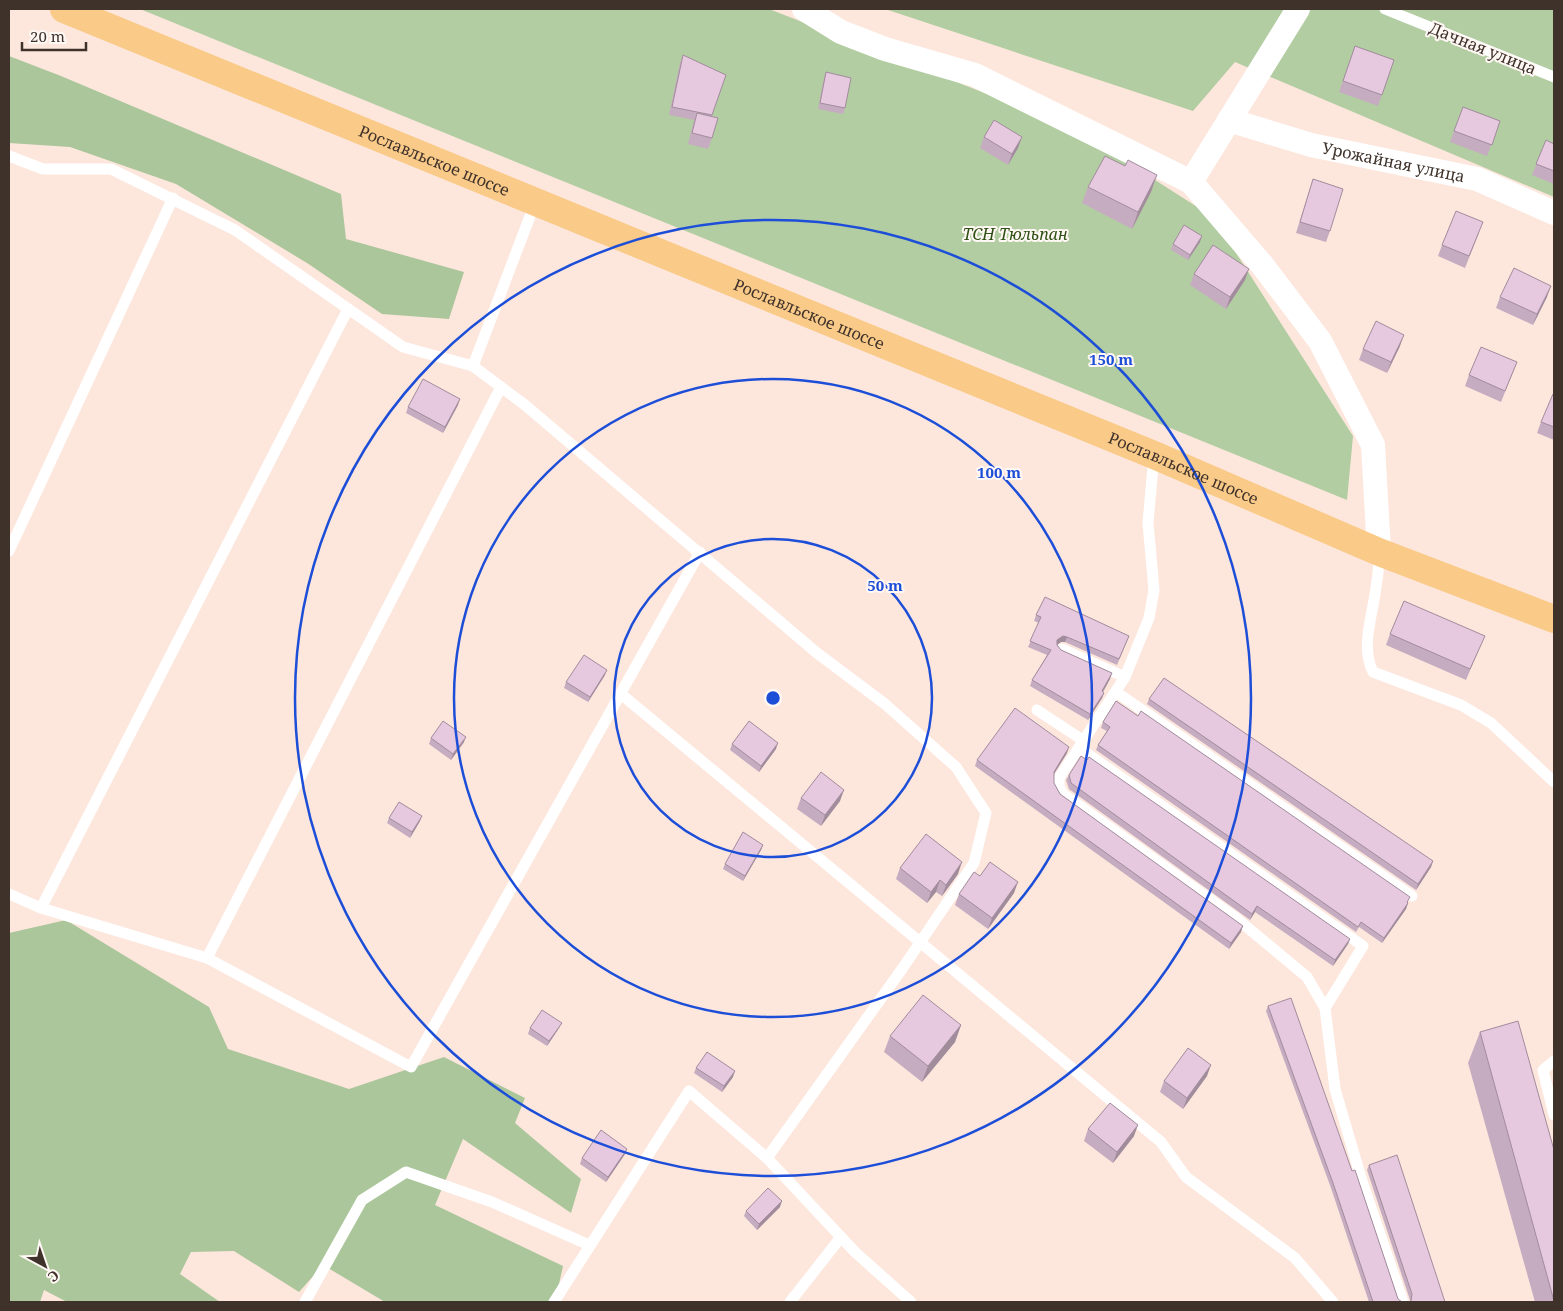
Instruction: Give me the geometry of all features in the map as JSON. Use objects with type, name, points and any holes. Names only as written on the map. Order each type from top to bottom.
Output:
[{"type":"main road","name":"Рославльское шоссе","points":[[64,9],[105,18],[535,202],[1154,455],[1380,552],[1554,620]]},
{"type":"street","points":[[804,9],[841,32],[885,49],[974,75],[1191,182],[1262,266],[1320,341],[1373,446],[1380,552]]},
{"type":"street","points":[[1191,182],[1298,9]]},
{"type":"street","name":"Урожайная улица","points":[[1229,120],[1311,145],[1477,179],[1554,213]]},
{"type":"lane","name":"Дачная улица","points":[[1384,9],[1554,77]]},
{"type":"lane","points":[[9,156],[43,169],[111,168],[236,230],[404,347],[473,366],[501,387],[700,552],[817,653],[885,704],[956,767],[986,813],[974,863],[921,942],[767,1158]]},
{"type":"lane","points":[[9,552],[173,198]]},
{"type":"lane","points":[[473,366],[535,202]]},
{"type":"lane","points":[[42,908],[348,309]]},
{"type":"lane","points":[[207,958],[250,880],[501,387]]},
{"type":"lane","points":[[1154,455],[1148,523],[1154,590],[1149,618],[1125,677],[1059,778],[1059,786],[1063,794],[1236,918],[1307,977],[1325,1008],[1335,1089],[1362,1181],[1403,1302]]},
{"type":"lane","points":[[9,894],[42,908],[207,958],[411,1067],[700,552]]},
{"type":"lane","points":[[1380,552],[1377,586],[1367,645],[1368,662],[1373,672],[1460,704],[1491,723],[1554,782]]},
{"type":"lane","points":[[1062,649],[1125,677]]},
{"type":"lane","points":[[1116,692],[1412,896]]},
{"type":"lane","points":[[621,694],[1161,1142],[1186,1177],[1295,1258],[1333,1302]]},
{"type":"lane","points":[[1037,710],[1081,745],[1363,946],[1325,1008]]},
{"type":"lane","points":[[1554,1061],[1542,1070],[1554,1115]]},
{"type":"lane","points":[[554,1302],[688,1092],[767,1158],[841,1237],[911,1302]]},
{"type":"lane","points":[[305,1302],[362,1200],[406,1172],[492,1202],[589,1245]]},
{"type":"lane","points":[[790,1302],[841,1237]]},
{"type":"green space","name":"ТСН Тюльпан","points":[[140,9],[769,9],[1072,127],[1213,217],[1353,436],[1347,500]]},
{"type":"green space","points":[[885,9],[1554,9],[1554,197],[1235,62],[1193,111]]},
{"type":"green space","points":[[9,56],[341,194],[346,239],[464,272],[449,319],[382,314],[307,263],[176,184],[70,147],[9,143]]},
{"type":"green space","points":[[66,920],[209,1007],[228,1049],[349,1089],[444,1057],[525,1098],[515,1123],[581,1179],[571,1213],[463,1139],[435,1205],[563,1266],[555,1302],[385,1302],[323,1265],[299,1292],[234,1251],[191,1252],[180,1274],[220,1302],[67,1302],[44,1290],[40,1302],[9,1302],[9,933]]},
{"type":"building","points":[[1355,46],[1394,60],[1382,95],[1343,81]]},
{"type":"building","points":[[683,55],[726,75],[712,115],[672,107]]},
{"type":"building","points":[[826,72],[851,78],[845,108],[820,103]]},
{"type":"building","points":[[1463,107],[1500,121],[1492,145],[1454,131]]},
{"type":"building","points":[[697,113],[718,118],[712,138],[692,133]]},
{"type":"building","points":[[994,120],[1022,137],[1012,154],[984,137]]},
{"type":"building","points":[[1546,140],[1554,144],[1554,171],[1536,164]]},
{"type":"building","points":[[1105,156],[1125,166],[1128,160],[1157,175],[1138,212],[1088,187]]},
{"type":"building","points":[[1313,179],[1343,189],[1330,231],[1300,222]]},
{"type":"building","points":[[1456,211],[1483,222],[1469,256],[1442,245]]},
{"type":"building","points":[[1184,225],[1202,236],[1190,255],[1173,244]]},
{"type":"building","points":[[1213,245],[1249,269],[1230,297],[1194,274]]},
{"type":"building","points":[[1514,268],[1551,286],[1537,314],[1500,297]]},
{"type":"building","points":[[1376,321],[1404,335],[1391,362],[1363,349]]},
{"type":"building","points":[[1481,347],[1517,362],[1505,391],[1469,375]]},
{"type":"building","points":[[423,379],[460,399],[445,427],[408,407]]},
{"type":"building","points":[[1554,395],[1554,427],[1541,422]]},
{"type":"building","points":[[1045,597],[1129,636],[1119,659],[1067,637],[1063,636],[1057,640],[1057,645],[1061,650],[1112,673],[1102,691],[1104,693],[1090,714],[1032,680],[1051,650],[1030,641],[1041,617],[1036,615]]},
{"type":"building","points":[[1404,601],[1485,636],[1470,669],[1390,634]]},
{"type":"building","points":[[584,655],[607,670],[590,697],[566,682]]},
{"type":"building","points":[[1164,678],[1433,861],[1418,884],[1149,699]]},
{"type":"building","points":[[1116,701],[1138,716],[1141,711],[1410,897],[1408,903],[1384,938],[1361,922],[1358,927],[1098,745],[1110,727],[1103,722]]},
{"type":"building","points":[[1015,708],[1069,747],[1054,772],[1054,783],[1060,794],[1243,926],[1231,943],[977,760]]},
{"type":"building","points":[[443,721],[466,737],[453,754],[431,738]]},
{"type":"building","points":[[749,721],[778,743],[761,766],[732,744]]},
{"type":"building","points":[[1081,756],[1087,760],[1089,757],[1350,939],[1335,960],[1257,906],[1252,914],[1071,783],[1069,775]]},
{"type":"building","points":[[821,772],[844,790],[825,815],[801,798]]},
{"type":"building","points":[[399,802],[422,816],[412,832],[389,818]]},
{"type":"building","points":[[743,832],[763,845],[745,876],[725,864]]},
{"type":"building","points":[[926,834],[962,862],[946,885],[940,880],[931,892],[900,868]]},
{"type":"building","points":[[990,862],[1018,882],[992,918],[959,894],[974,872],[980,876]]},
{"type":"building","points":[[923,995],[961,1025],[928,1066],[890,1036]]},
{"type":"building","points":[[1291,998],[1352,1171],[1355,1170],[1398,1299],[1402,1302],[1373,1302],[1333,1183],[1268,1006]]},
{"type":"building","points":[[542,1010],[562,1023],[549,1041],[530,1028]]},
{"type":"building","points":[[1518,1021],[1554,1150],[1554,1301],[1480,1032]]},
{"type":"building","points":[[1188,1048],[1211,1065],[1187,1098],[1164,1081]]},
{"type":"building","points":[[707,1052],[735,1071],[724,1086],[696,1068]]},
{"type":"building","points":[[1110,1103],[1138,1125],[1117,1152],[1088,1129]]},
{"type":"building","points":[[601,1130],[627,1149],[608,1177],[582,1158]]},
{"type":"building","points":[[1397,1155],[1445,1302],[1408,1302],[1411,1301],[1412,1294],[1369,1165]]},
{"type":"building","points":[[768,1188],[782,1201],[759,1224],[746,1211]]}]
